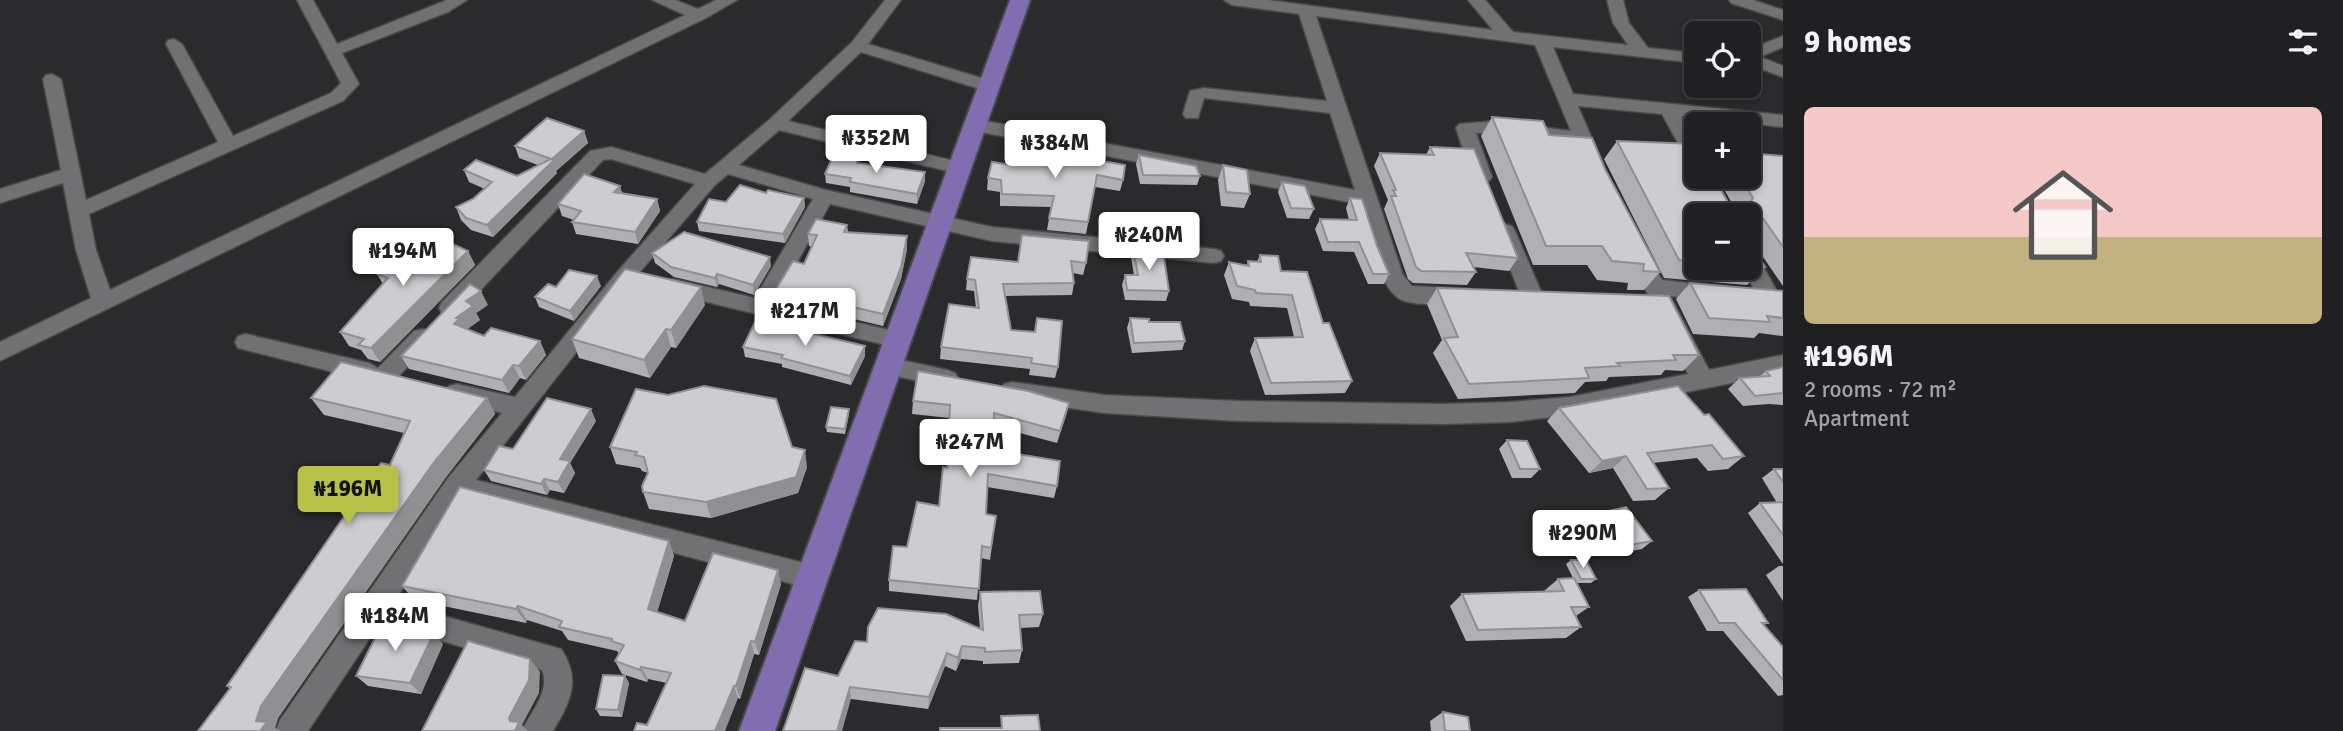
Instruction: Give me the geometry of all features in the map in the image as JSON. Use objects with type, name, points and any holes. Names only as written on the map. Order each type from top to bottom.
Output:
[{"type":"main road","points":[[757,731],[1020,0]]},
{"type":"street","points":[[78,211],[348,90],[351,85],[304,0]]},
{"type":"street","points":[[333,51],[459,0]]},
{"type":"street","points":[[660,0],[700,15]]},
{"type":"street","points":[[0,352],[729,0]]},
{"type":"street","points":[[291,731],[457,486],[625,276],[716,174],[775,124],[858,46],[893,0]]},
{"type":"street","points":[[1232,0],[1508,37],[1684,57]]},
{"type":"street","points":[[1476,0],[1508,37]]},
{"type":"street","points":[[1615,0],[1615,12],[1623,29],[1644,54]]},
{"type":"street","points":[[1737,0],[1783,15]]},
{"type":"street","points":[[1306,10],[1392,275],[1398,286],[1407,294],[1477,295]]},
{"type":"street","points":[[1542,41],[1604,187]]},
{"type":"street","points":[[1761,51],[1783,41]]},
{"type":"street","points":[[174,44],[228,144]]},
{"type":"street","points":[[858,46],[989,86]]},
{"type":"street","points":[[1761,63],[1783,72]]},
{"type":"street","points":[[52,79],[86,250],[103,301]]},
{"type":"street","points":[[1192,114],[1196,95],[1204,93],[1338,108]]},
{"type":"street","points":[[1566,99],[1781,124]]},
{"type":"street","points":[[1670,111],[1684,137]]},
{"type":"street","points":[[775,124],[960,168]]},
{"type":"street","points":[[975,125],[1368,199]]},
{"type":"street","points":[[1558,297],[1522,296],[1493,202],[1465,128],[1496,127],[1583,138]]},
{"type":"street","points":[[385,376],[597,155],[611,153],[1021,239],[1214,256]]},
{"type":"street","points":[[0,196],[70,174]]},
{"type":"street","points":[[760,309],[825,196]]},
{"type":"street","points":[[1632,243],[1702,378]]},
{"type":"street","points":[[625,276],[760,309],[893,353],[967,383]]},
{"type":"street","points":[[1761,276],[1776,298]]},
{"type":"street","points":[[1636,300],[1659,294],[1776,298]]},
{"type":"street","points":[[246,342],[412,382]]},
{"type":"street","points":[[994,388],[1105,404],[1238,411],[1444,414],[1570,406],[1783,364]]},
{"type":"street","points":[[438,388],[518,407]]},
{"type":"street","points":[[457,486],[812,577]]},
{"type":"street","points":[[374,609],[551,659],[559,667],[561,681],[537,731]]},
{"type":"building","points":[[1492,117],[1543,121],[1549,135],[1592,138],[1605,169],[1660,272],[1643,271],[1644,264],[1612,261],[1602,246],[1546,246]]},
{"type":"building","points":[[547,118],[584,131],[552,159],[553,161],[487,225],[466,218],[456,207],[473,199],[492,182],[464,170],[476,160],[517,176],[551,159],[515,146]]},
{"type":"building","points":[[1617,141],[1684,144],[1684,189],[1721,189],[1728,203],[1684,203],[1684,260],[1679,260]]},
{"type":"building","points":[[1017,146],[1125,165],[1123,180],[1097,175],[1088,222],[1049,218],[1054,196],[1002,194],[1001,180],[988,178],[992,162],[1011,165]]},
{"type":"building","points":[[1430,147],[1474,149],[1518,258],[1466,253],[1476,272],[1421,271],[1416,267],[1391,196],[1396,196],[1393,190],[1396,190],[1380,153],[1434,155]]},
{"type":"building","points":[[1761,154],[1783,156],[1783,247],[1761,215],[1761,203],[1752,203],[1753,198],[1747,189],[1761,189]]},
{"type":"building","points":[[1139,155],[1196,166],[1200,176],[1143,175]]},
{"type":"building","points":[[833,156],[858,160],[857,163],[925,172],[917,194],[850,182],[851,178],[825,174]]},
{"type":"building","points":[[1223,165],[1247,170],[1250,194],[1226,192]]},
{"type":"building","points":[[584,174],[620,186],[614,192],[657,199],[635,232],[572,222],[581,211],[558,204]]},
{"type":"building","points":[[1282,182],[1305,186],[1314,209],[1291,208]]},
{"type":"building","points":[[740,185],[766,193],[768,190],[804,198],[783,234],[697,222],[709,199],[726,202]]},
{"type":"building","points":[[1350,198],[1362,199],[1389,274],[1373,274],[1359,242],[1328,242],[1320,219],[1357,220]]},
{"type":"building","points":[[816,219],[847,225],[844,232],[907,236],[901,267],[883,314],[776,289],[793,261],[804,264],[817,235],[808,234]]},
{"type":"building","points":[[684,232],[770,257],[753,285],[717,274],[715,278],[671,267],[652,253]]},
{"type":"building","points":[[431,234],[468,251],[371,348],[358,345],[364,339],[340,332],[388,278],[377,274]]},
{"type":"building","points":[[1022,235],[1089,241],[1086,263],[1071,261],[1074,283],[1003,284],[1011,330],[1035,332],[1037,318],[1062,321],[1058,367],[1031,363],[1032,358],[941,347],[949,304],[979,308],[975,280],[967,279],[971,257],[1018,262]]},
{"type":"building","points":[[1133,248],[1163,251],[1169,291],[1127,290],[1125,275],[1138,275]]},
{"type":"building","points":[[1260,255],[1278,256],[1281,271],[1307,272],[1323,323],[1329,323],[1352,381],[1271,383],[1255,338],[1303,337],[1292,295],[1256,293],[1255,290],[1237,286],[1229,262],[1249,266],[1248,261],[1261,262]]},
{"type":"building","points":[[625,269],[701,287],[671,330],[666,329],[644,360],[572,339]]},
{"type":"building","points":[[569,270],[597,276],[570,311],[535,297],[548,284],[556,287]]},
{"type":"building","points":[[1690,283],[1783,291],[1783,318],[1767,316],[1770,322],[1709,318]]},
{"type":"building","points":[[470,284],[481,291],[466,301],[473,306],[456,318],[459,319],[454,324],[484,336],[491,328],[540,341],[519,366],[513,365],[502,380],[401,356]]},
{"type":"building","points":[[1437,288],[1669,296],[1699,355],[1673,355],[1676,360],[1617,363],[1620,366],[1585,368],[1589,378],[1469,384],[1444,338],[1458,337]]},
{"type":"building","points":[[1130,318],[1149,319],[1149,322],[1180,322],[1185,341],[1134,343]]},
{"type":"building","points":[[756,320],[865,346],[850,376],[781,358],[783,355],[743,347]]},
{"type":"building","points":[[341,362],[487,398],[435,461],[261,706],[256,721],[267,722],[260,731],[198,731],[231,687],[227,686],[381,463],[390,465],[410,421],[311,398]]},
{"type":"building","points":[[1783,367],[1783,393],[1755,396],[1740,378],[1770,376],[1766,371]]},
{"type":"building","points":[[918,371],[1028,391],[1069,403],[1060,431],[994,413],[994,450],[1060,461],[1057,486],[988,474],[986,514],[996,516],[991,548],[982,546],[979,589],[889,580],[893,546],[907,547],[917,502],[939,506],[943,467],[947,468],[950,405],[913,401]]},
{"type":"building","points":[[704,386],[776,399],[792,447],[805,450],[796,477],[706,502],[643,492],[642,486],[648,473],[644,457],[635,455],[637,452],[610,447],[636,389],[668,395]]},
{"type":"building","points":[[1678,386],[1704,415],[1709,414],[1744,456],[1723,459],[1712,445],[1647,453],[1669,488],[1647,489],[1626,456],[1602,461],[1559,408]]},
{"type":"building","points":[[547,398],[591,409],[560,459],[570,461],[558,482],[544,479],[541,484],[484,470],[499,446],[513,449]]},
{"type":"building","points":[[831,407],[849,409],[845,429],[826,427]]},
{"type":"building","points":[[1507,440],[1527,441],[1540,469],[1520,469]]},
{"type":"building","points":[[1774,469],[1783,469],[1783,482]]},
{"type":"building","points":[[460,487],[669,541],[648,609],[685,621],[713,553],[778,570],[755,642],[751,641],[736,686],[715,731],[634,731],[637,723],[647,725],[671,673],[641,667],[640,670],[615,661],[624,645],[611,641],[612,639],[559,627],[562,621],[518,606],[516,609],[402,586]]},
{"type":"building","points":[[1783,502],[1783,535],[1760,503]]},
{"type":"building","points":[[1626,507],[1652,541],[1630,545],[1604,512]]},
{"type":"building","points":[[1571,560],[1586,560],[1596,579],[1581,579]]},
{"type":"building","points":[[1574,578],[1589,607],[1571,607],[1581,627],[1478,630],[1462,594],[1564,591],[1558,579]]},
{"type":"building","points":[[1746,589],[1768,623],[1762,623],[1783,647],[1783,680],[1735,623],[1719,623],[1699,590]]},
{"type":"building","points":[[1040,591],[1043,614],[1019,615],[1022,650],[985,652],[985,648],[962,646],[958,658],[947,653],[929,697],[850,687],[837,731],[783,731],[805,668],[838,676],[855,641],[867,642],[868,627],[878,608],[946,614],[983,630],[980,592]]},
{"type":"building","points":[[384,620],[434,633],[410,683],[356,676]]},
{"type":"building","points":[[468,641],[530,659],[529,680],[509,718],[510,721],[519,722],[515,731],[422,731]]},
{"type":"building","points":[[603,675],[625,676],[618,710],[596,709]]},
{"type":"building","points":[[1443,712],[1468,717],[1470,731],[1445,731]]},
{"type":"building","points":[[1038,715],[1040,731],[940,731],[940,728],[1002,728],[1001,716]]}]
